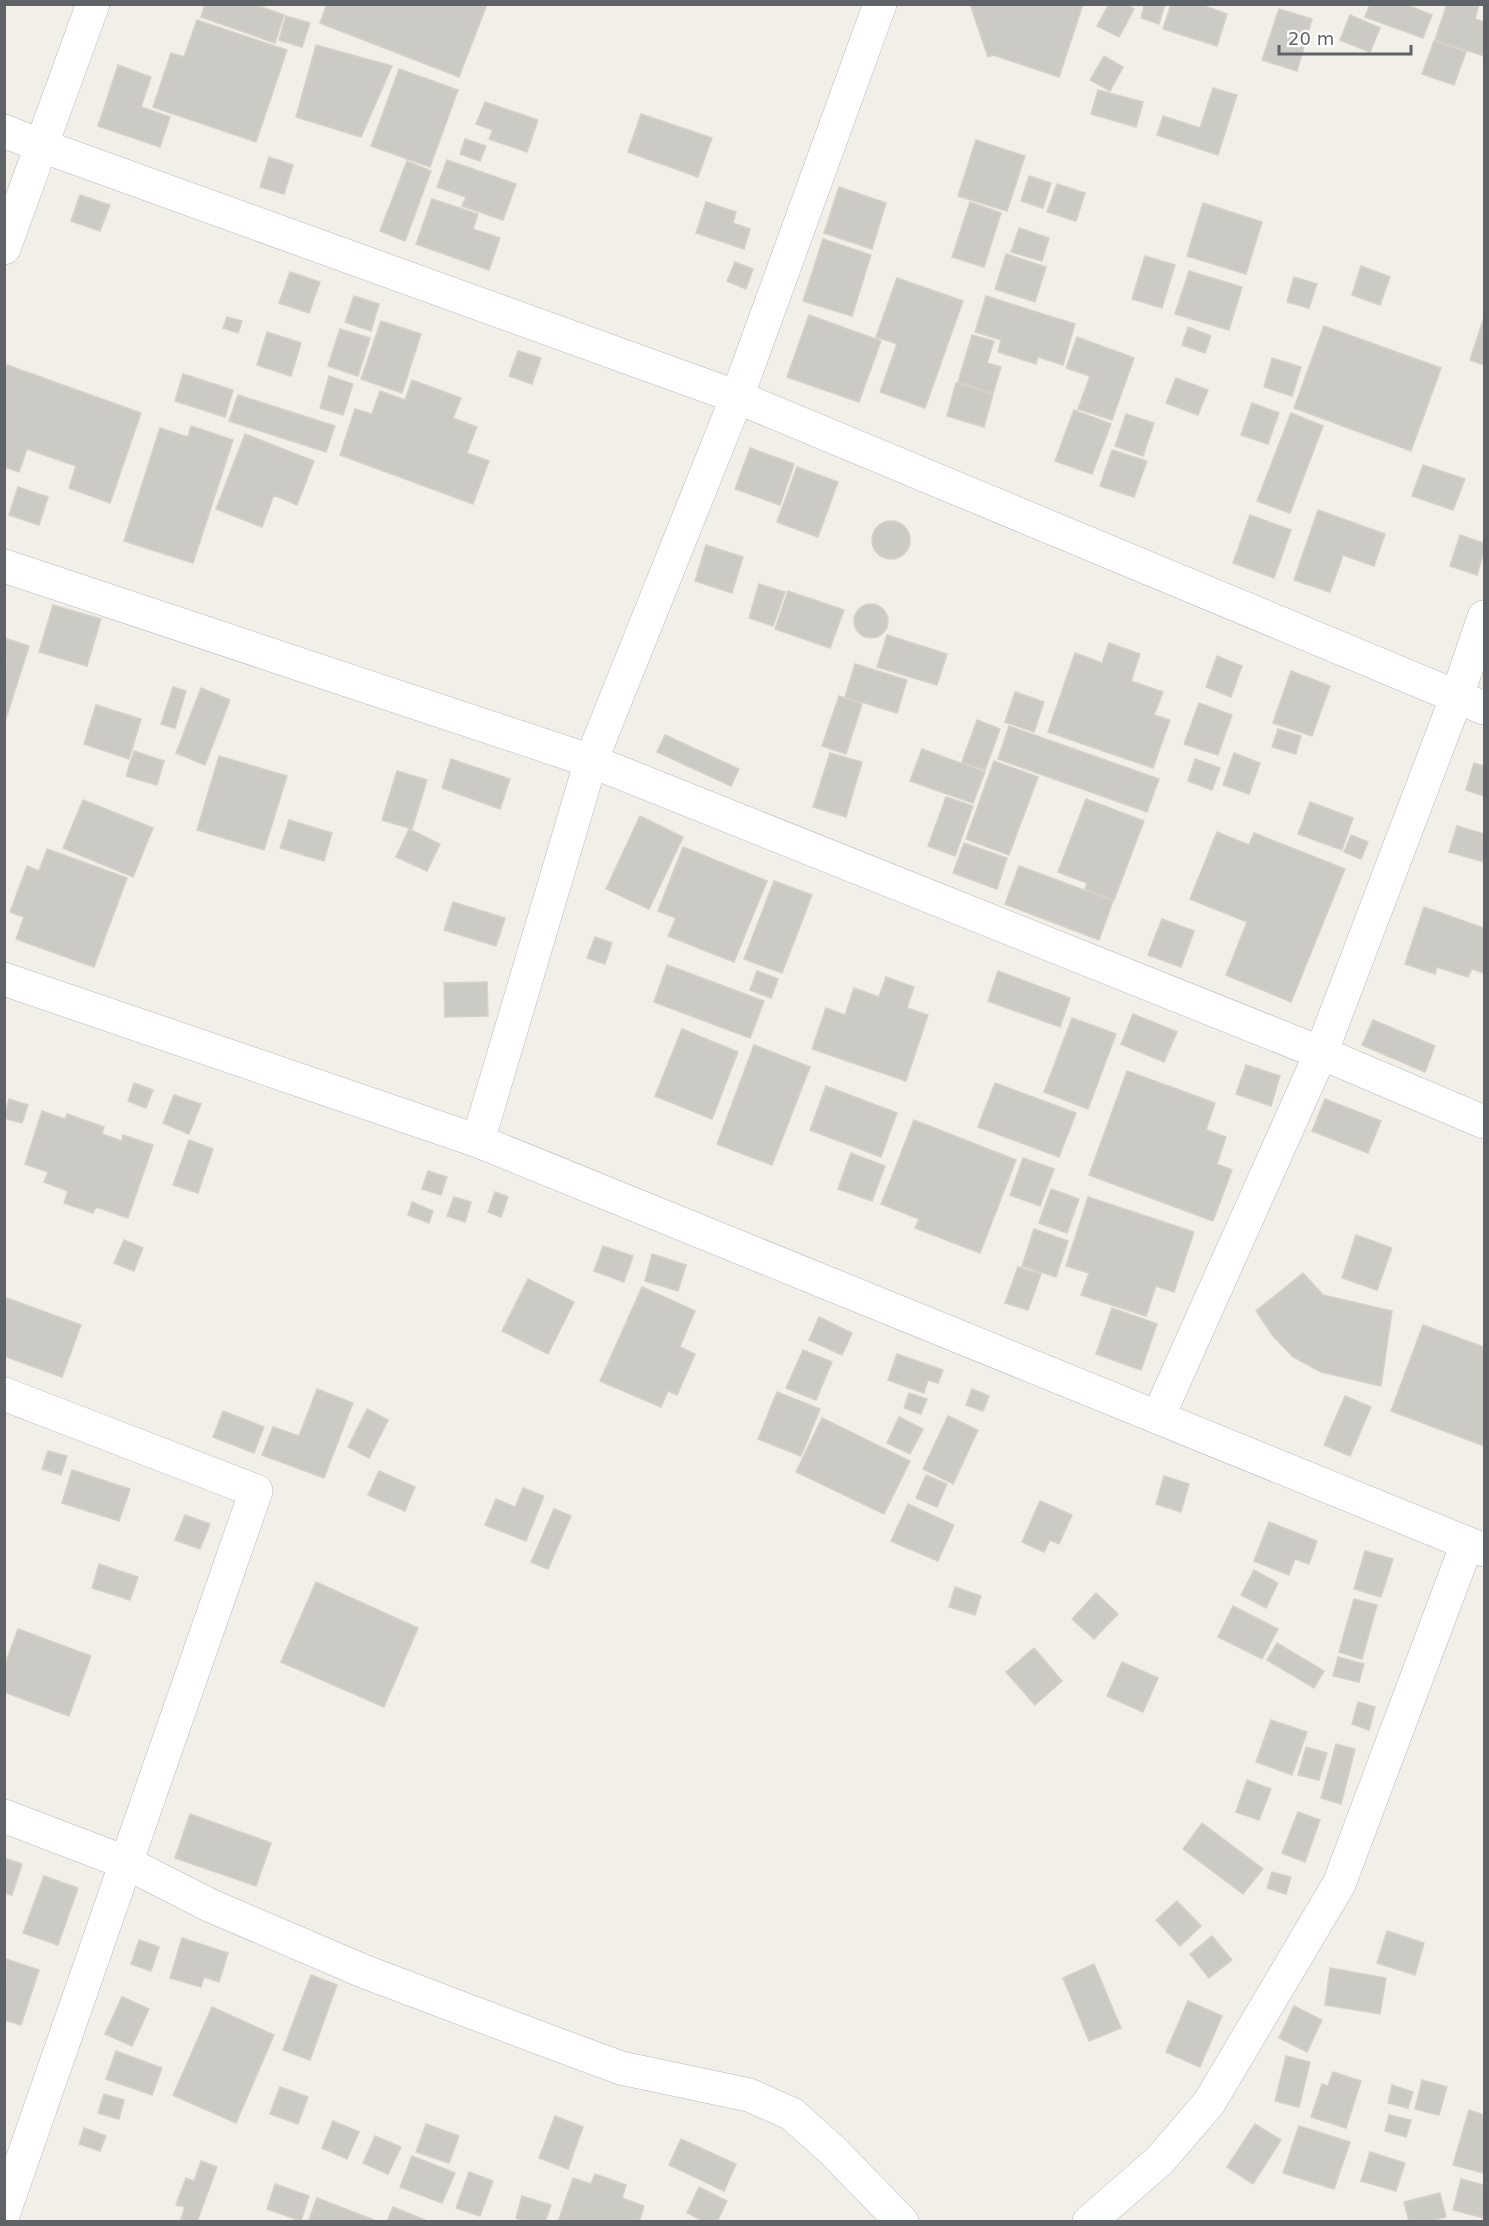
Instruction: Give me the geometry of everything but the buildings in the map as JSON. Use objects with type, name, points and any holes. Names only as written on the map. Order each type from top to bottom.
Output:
[{"type":"street","points":[[4,248],[93,4]]},
{"type":"street","points":[[478,1141],[591,761],[737,397],[880,4]]},
{"type":"street","points":[[4,131],[737,397],[1471,702]]},
{"type":"street","points":[[4,566],[591,761],[1321,1053],[1485,1122]]},
{"type":"street","points":[[1158,1418],[1321,1053],[1471,702],[1485,617]]},
{"type":"street","points":[[4,979],[478,1141],[1476,1547],[1339,1884],[1209,2103],[1160,2160],[1089,2222]]},
{"type":"street","points":[[4,1394],[256,1491],[4,2212]]},
{"type":"street","points":[[4,1816],[127,1863],[220,1910],[363,1971],[484,2018],[621,2068],[749,2096],[792,2114],[833,2151],[902,2222]]}]
